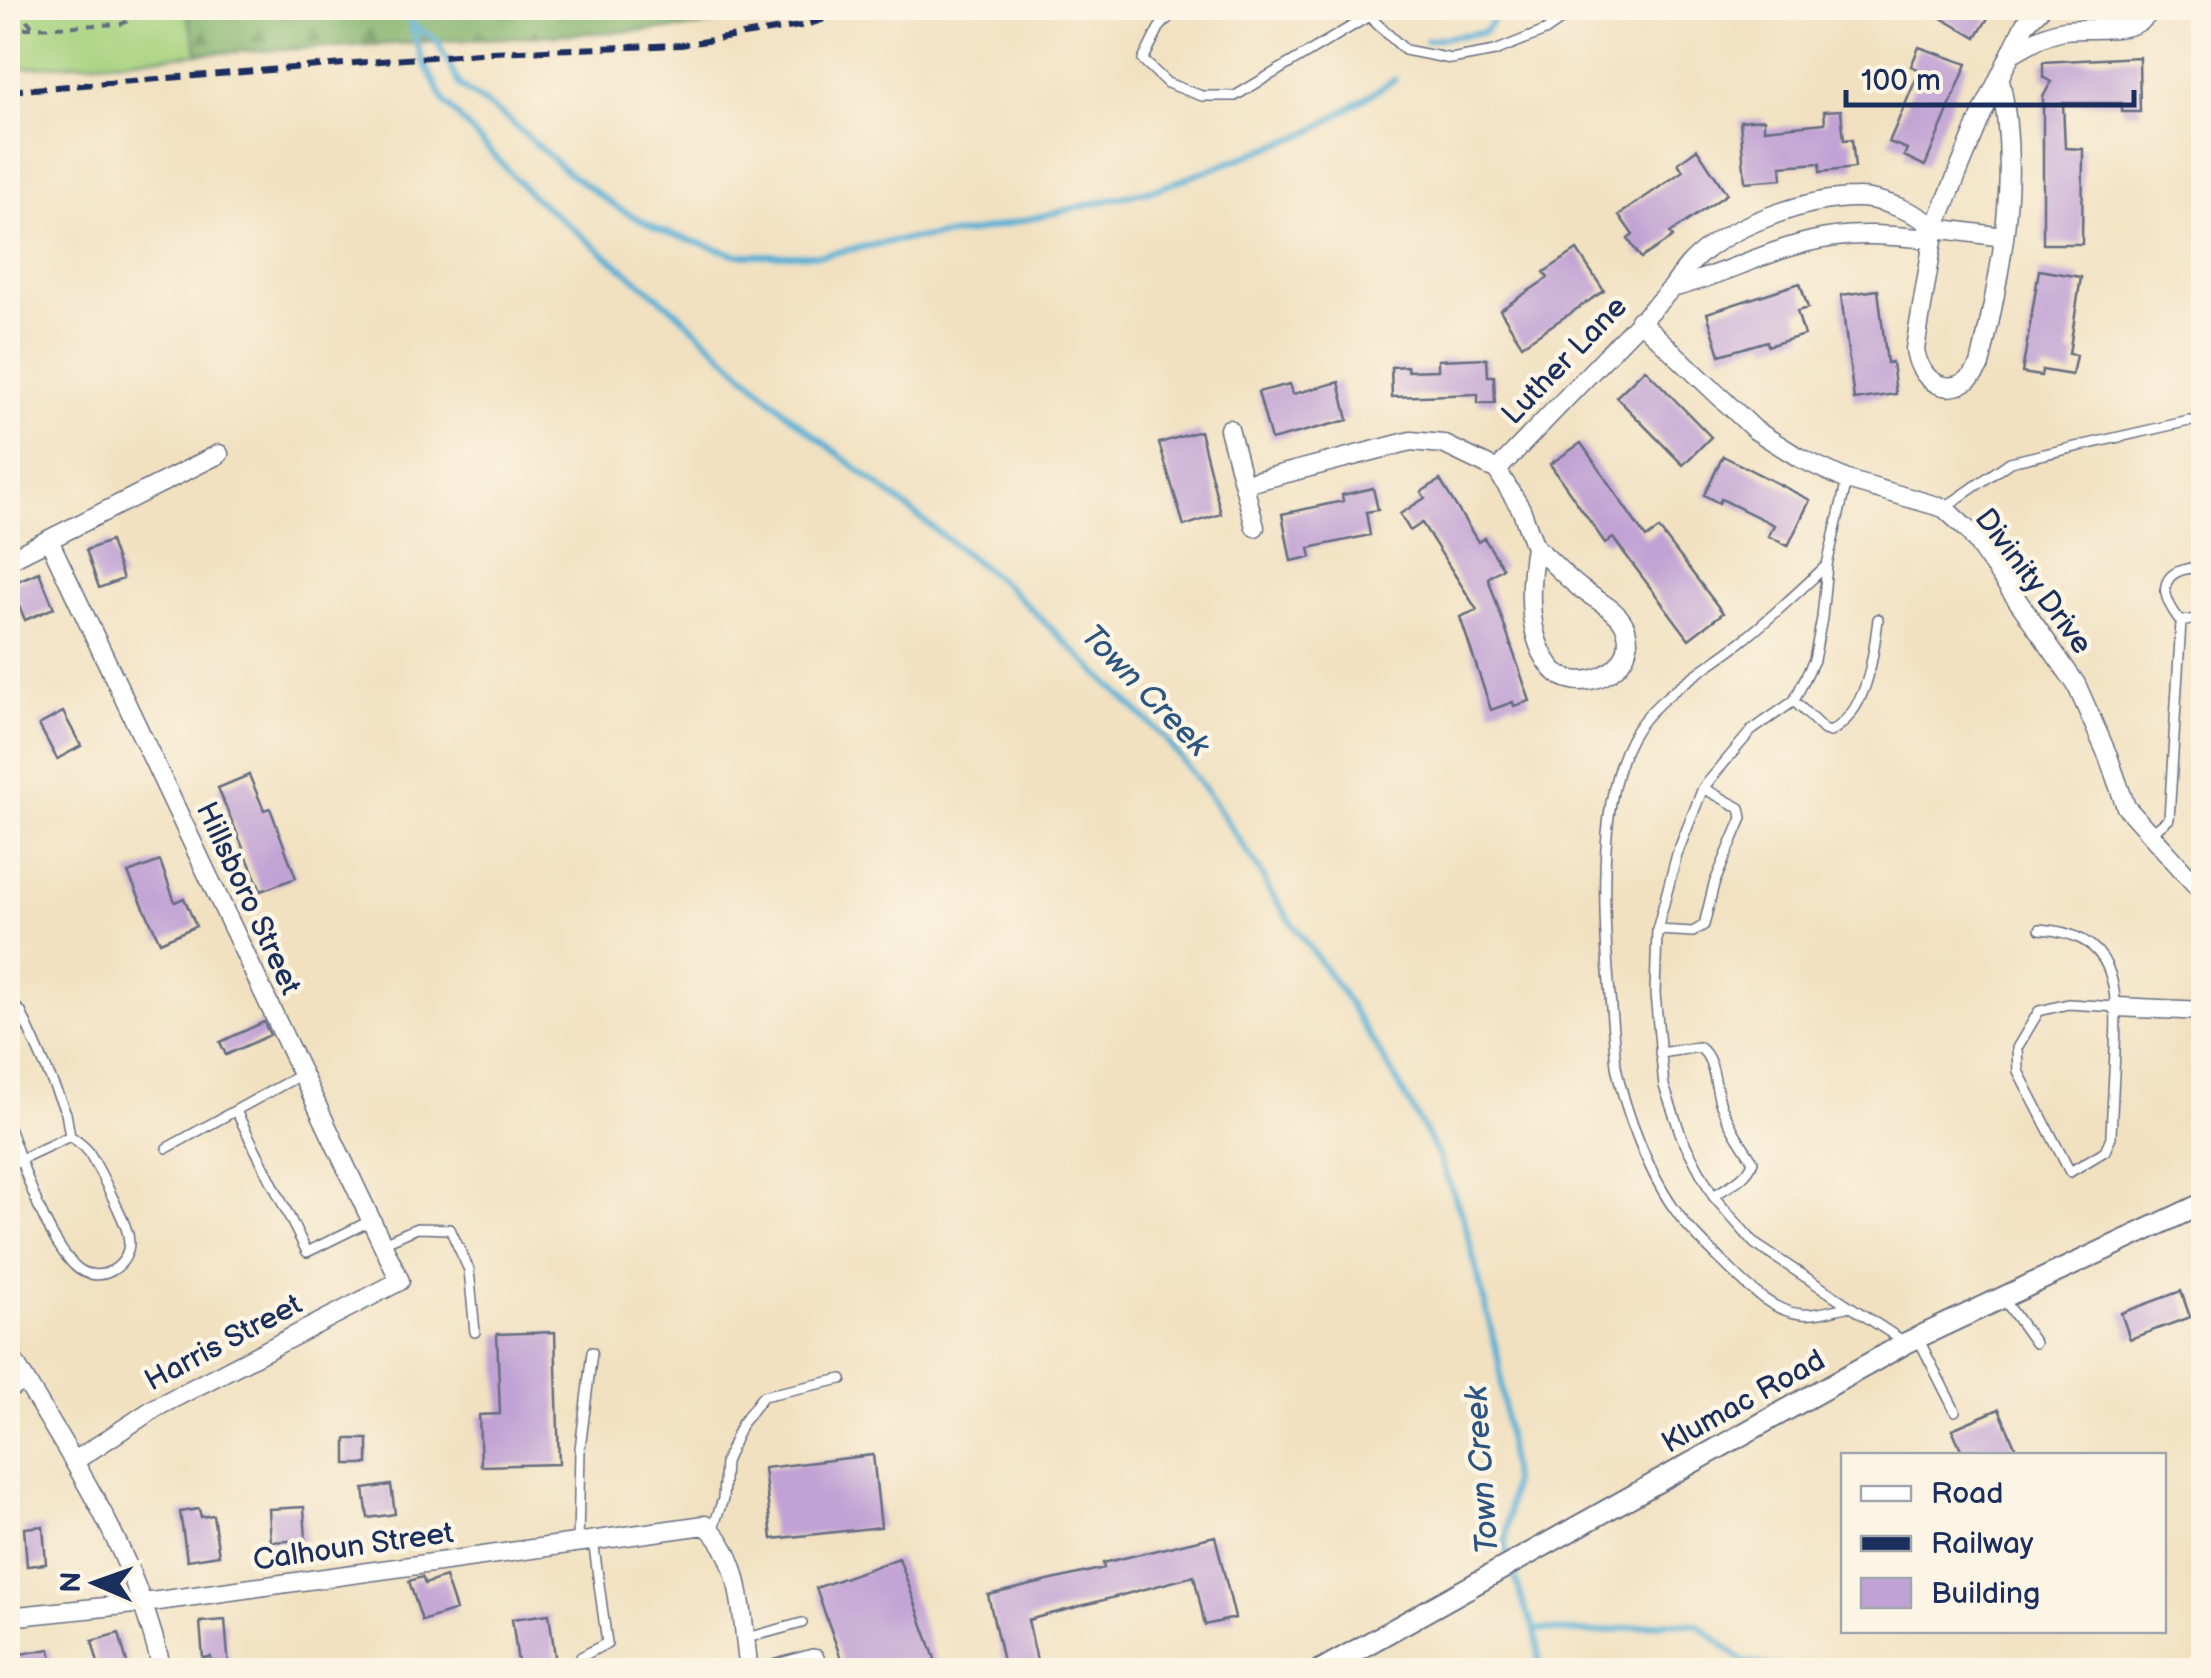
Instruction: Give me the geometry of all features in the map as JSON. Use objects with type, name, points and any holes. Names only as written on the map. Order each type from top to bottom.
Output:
[{"type":"street","points":[[2000,80],[2010,177],[2004,237],[1980,365],[1965,384],[1946,386],[1931,382],[1920,371],[1915,349],[1935,228],[1982,114],[2025,24],[2042,8]]},
{"type":"street","points":[[2014,52],[2062,30],[2132,26],[2144,20],[2152,8]]},
{"type":"street","name":"Luther Lane","points":[[1498,470],[1672,288],[1691,262],[1729,234],[1775,214],[1858,197],[1921,215],[1935,228],[1921,238],[1864,234],[1794,246],[1705,280],[1672,288]]},
{"type":"street","points":[[1935,228],[2004,237]]},
{"type":"street","name":"Divinity Drive","points":[[1639,320],[1755,430],[1798,458],[1847,480],[1944,508],[1968,530],[2076,684],[2126,807],[2148,836],[2202,889]]},
{"type":"street","points":[[1230,429],[1255,527]]},
{"type":"street","points":[[1244,484],[1411,441],[1443,444],[1498,470],[1521,510],[1534,548],[1529,583],[1538,642],[1552,669],[1569,678],[1589,681],[1608,675],[1622,661],[1627,642],[1625,626],[1608,607],[1578,587],[1534,548]]},
{"type":"street","points":[[8,560],[219,454]]},
{"type":"street","name":"Hillsboro Street","points":[[49,540],[400,1280]]},
{"type":"street","points":[[2117,1007],[2204,1011]]},
{"type":"street","name":"Klumac Road","points":[[1321,1670],[1912,1340],[2204,1204]]},
{"type":"street","name":"Harris Street","points":[[76,1460],[155,1408],[400,1280]]},
{"type":"street","points":[[8,1351],[110,1523],[144,1604],[162,1670]]},
{"type":"street","points":[[708,1528],[729,1559],[752,1670]]},
{"type":"street","name":"Calhoun Street","points":[[8,1617],[144,1604],[586,1541],[708,1528]]},
{"type":"lane","points":[[1178,8],[1158,28],[1144,60],[1167,83],[1202,96],[1235,96],[1369,16]]},
{"type":"lane","points":[[1360,8],[1405,50],[1450,59],[1494,51],[1545,31],[1578,8]]},
{"type":"lane","points":[[1944,508],[2010,462],[2189,421],[2204,422]]},
{"type":"lane","points":[[1847,480],[1827,565],[1814,660],[1794,701],[1751,731],[1703,788],[1677,854],[1658,930],[1655,994],[1660,1053],[1664,1086],[1682,1138],[1713,1196],[1755,1244],[1847,1306],[1912,1340],[1955,1411]]},
{"type":"lane","points":[[1827,565],[1746,638],[1656,708],[1638,728],[1618,769],[1605,860],[1616,1066],[1658,1182],[1696,1236],[1744,1284],[1766,1300],[1800,1314],[1847,1306]]},
{"type":"lane","points":[[2148,836],[2169,819],[2181,622],[2168,606],[2164,586],[2170,574],[2184,568],[2204,567]]},
{"type":"lane","points":[[2181,622],[2204,617]]},
{"type":"lane","points":[[1794,701],[1824,730],[1830,732],[1847,722],[1862,695],[1878,619]]},
{"type":"lane","points":[[1658,930],[1693,932],[1704,925],[1714,884],[1742,818],[1740,808],[1703,788]]},
{"type":"lane","points":[[2040,929],[2062,930],[2083,938],[2104,957],[2115,984],[2117,1007],[2110,1137],[2105,1151],[2070,1172],[2018,1071],[2018,1048],[2039,1012],[2052,1006],[2117,1007]]},
{"type":"lane","points":[[8,1000],[21,1012],[66,1113],[70,1136],[86,1148],[128,1235],[128,1253],[122,1265],[107,1274],[87,1275],[74,1266],[59,1246],[19,1160],[8,1126]]},
{"type":"lane","points":[[1660,1053],[1699,1047],[1707,1052],[1720,1102],[1753,1161],[1740,1178],[1713,1196]]},
{"type":"lane","points":[[168,1148],[302,1074]]},
{"type":"lane","points":[[236,1110],[306,1252],[372,1220]]},
{"type":"lane","points":[[8,1165],[70,1136]]},
{"type":"lane","points":[[382,1243],[417,1228],[450,1229],[469,1270],[475,1332]]},
{"type":"lane","points":[[2003,1298],[2034,1343]]},
{"type":"lane","points":[[581,1658],[607,1643],[586,1541],[580,1449],[592,1352]]},
{"type":"lane","points":[[708,1528],[723,1499],[725,1462],[742,1422],[763,1396],[842,1379]]},
{"type":"lane","points":[[8,1394],[27,1384]]},
{"type":"lane","points":[[744,1639],[802,1623]]},
{"type":"lane","points":[[752,1670],[812,1654],[818,1655],[824,1670]]},
{"type":"path","points":[[16,8],[32,26]]},
{"type":"path","points":[[8,29],[121,24],[135,18],[140,8]]},
{"type":"green space","points":[[8,8],[185,8],[198,54],[8,69]]},
{"type":"green space","points":[[185,8],[789,8],[692,28],[198,54]]},
{"type":"building","points":[[1924,8],[1994,8],[1976,38]]},
{"type":"building","points":[[1919,47],[1967,64],[1925,166],[1904,156],[1907,149],[1889,142],[1920,70],[1911,66]]},
{"type":"building","points":[[2139,57],[2140,112],[2122,112],[2122,103],[2063,103],[2065,148],[2083,149],[2082,244],[2043,244],[2043,97],[2051,82],[2043,77],[2043,62]]},
{"type":"building","points":[[1841,110],[1844,140],[1852,139],[1855,168],[1820,172],[1820,163],[1781,166],[1782,179],[1745,182],[1740,121],[1764,119],[1764,129],[1825,123],[1824,111]]},
{"type":"building","points":[[1697,149],[1727,194],[1641,258],[1628,239],[1633,235],[1619,215],[1683,171],[1678,163]]},
{"type":"building","points":[[1577,250],[1604,291],[1522,345],[1500,310],[1548,278],[1544,272]]},
{"type":"building","points":[[2039,270],[2081,277],[2069,354],[2076,355],[2072,375],[2042,370],[2041,376],[2022,373]]},
{"type":"building","points":[[1800,283],[1808,308],[1797,311],[1804,335],[1720,355],[1707,313]]},
{"type":"building","points":[[1878,290],[1887,363],[1892,362],[1896,394],[1854,400],[1841,295]]},
{"type":"building","points":[[1487,358],[1488,376],[1494,376],[1495,403],[1478,403],[1478,394],[1392,397],[1391,367],[1438,370],[1438,360]]},
{"type":"building","points":[[1645,369],[1711,437],[1683,465],[1616,397]]},
{"type":"building","points":[[1339,382],[1348,420],[1271,440],[1258,392],[1290,384],[1293,394]]},
{"type":"building","points":[[1200,431],[1221,514],[1184,526],[1159,443]]},
{"type":"building","points":[[1581,443],[1646,538],[1659,529],[1723,613],[1689,639],[1613,538],[1605,543],[1550,464]]},
{"type":"building","points":[[1723,456],[1810,500],[1788,546],[1768,536],[1774,525],[1721,499],[1719,503],[1704,495]]},
{"type":"building","points":[[1440,480],[1478,542],[1484,538],[1503,568],[1488,578],[1530,701],[1491,710],[1460,617],[1477,610],[1422,523],[1410,531],[1400,514],[1425,498],[1421,492]]},
{"type":"building","points":[[1373,488],[1378,510],[1366,512],[1370,535],[1309,548],[1311,557],[1291,561],[1282,514],[1343,501],[1342,495]]},
{"type":"building","points":[[110,541],[123,579],[99,588],[86,550]]},
{"type":"building","points":[[39,572],[54,608],[25,620],[10,584]]},
{"type":"building","points":[[63,712],[81,746],[57,759],[39,725]]},
{"type":"building","points":[[249,775],[264,810],[270,808],[296,878],[261,891],[218,788]]},
{"type":"building","points":[[160,861],[175,902],[184,898],[196,926],[160,942],[128,873]]},
{"type":"building","points":[[264,1022],[270,1035],[226,1055],[220,1042]]},
{"type":"building","points":[[2181,1291],[2190,1317],[2130,1339],[2121,1313]]},
{"type":"building","points":[[555,1332],[559,1464],[481,1466],[479,1415],[500,1414],[497,1334]]},
{"type":"building","points":[[1999,1409],[2018,1453],[1963,1453],[1952,1429]]},
{"type":"building","points":[[346,1439],[368,1439],[368,1464],[346,1464]]},
{"type":"building","points":[[873,1455],[881,1527],[772,1539],[764,1468]]},
{"type":"building","points":[[391,1485],[395,1514],[368,1518],[364,1489]]},
{"type":"building","points":[[304,1507],[306,1540],[271,1542],[269,1509]]},
{"type":"building","points":[[199,1509],[201,1517],[213,1515],[219,1555],[187,1560],[180,1512]]},
{"type":"building","points":[[43,1526],[46,1564],[27,1566],[24,1528]]},
{"type":"building","points":[[1215,1536],[1235,1618],[1205,1625],[1194,1576],[1028,1620],[1039,1670],[1005,1670],[988,1595],[1104,1568],[1103,1563]]},
{"type":"building","points":[[899,1558],[939,1670],[845,1670],[816,1588]]},
{"type":"building","points":[[422,1577],[425,1584],[445,1577],[456,1610],[422,1621],[409,1581]]},
{"type":"building","points":[[549,1614],[557,1670],[519,1670],[512,1619]]},
{"type":"building","points":[[225,1620],[229,1669],[212,1670],[211,1657],[203,1658],[200,1622]]},
{"type":"building","points":[[119,1633],[129,1670],[100,1670],[92,1641]]},
{"type":"building","points":[[50,1649],[54,1670],[8,1670],[8,1656]]},
{"type":"waterway","name":"Town Creek","points":[[405,8],[423,61],[446,104],[531,195],[677,312],[790,416],[1008,587],[1164,737],[1209,795],[1394,1076],[1438,1155],[1464,1220],[1499,1361],[1512,1481],[1505,1547],[1535,1629],[1541,1670]]},
{"type":"waterway","points":[[1426,40],[1484,32],[1503,8]]},
{"type":"waterway","points":[[412,25],[436,39],[461,87],[508,119],[567,172],[618,208],[659,230],[737,255],[822,255],[899,240],[969,233],[1160,188],[1311,132],[1395,79]]},
{"type":"waterway","points":[[1535,1629],[1592,1633],[1669,1622],[1697,1624],[1743,1661],[1790,1670]]},
{"type":"railway","points":[[8,91],[492,52],[681,45],[806,25],[859,8]]}]
